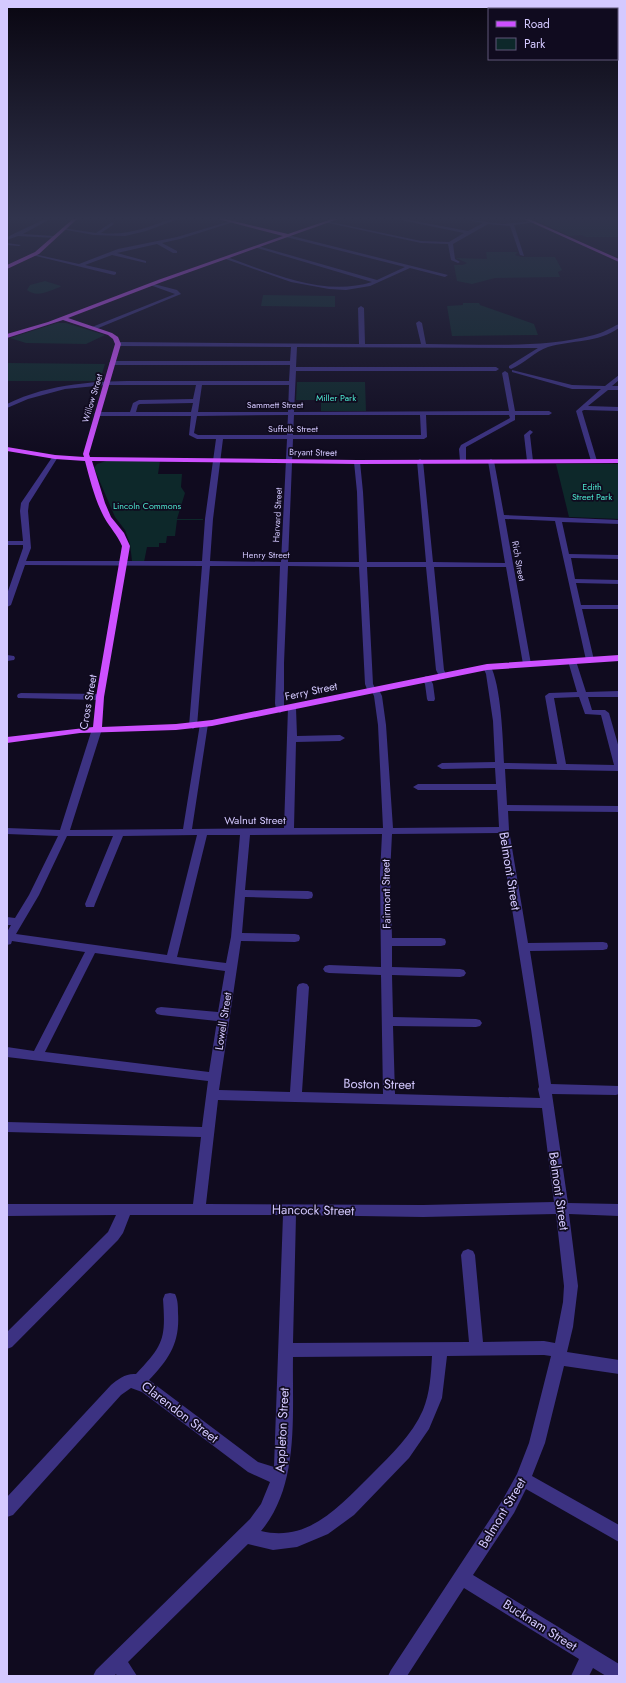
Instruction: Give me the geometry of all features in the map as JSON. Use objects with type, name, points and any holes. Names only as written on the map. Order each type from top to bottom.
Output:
[{"type":"main road","points":[[7,336],[62,318],[116,298]]},
{"type":"main road","points":[[62,318],[94,328],[113,336],[117,339],[118,344]]},
{"type":"main road","name":"Willow Street","points":[[87,459],[86,454],[96,414],[118,344]]},
{"type":"main road","name":"Bryant Street","points":[[7,449],[55,457],[87,459],[289,460],[357,462],[420,460],[619,461]]},
{"type":"main road","name":"Cross Street","points":[[87,459],[104,508],[120,533],[125,544],[123,564],[100,697],[97,729]]},
{"type":"main road","name":"Ferry Street","points":[[7,740],[97,729],[193,726],[292,708],[487,667],[619,658]]},
{"type":"street","points":[[94,328],[169,298]]},
{"type":"street","points":[[361,308],[362,346]]},
{"type":"street","points":[[419,323],[424,346]]},
{"type":"street","points":[[118,344],[545,346],[595,337],[610,332],[619,326]]},
{"type":"street","name":"Harvard Street","points":[[280,710],[284,564],[294,345]]},
{"type":"street","points":[[508,368],[545,346]]},
{"type":"street","points":[[112,363],[508,368],[572,387],[619,388]]},
{"type":"street","points":[[463,461],[462,447],[511,421],[513,418],[508,368]]},
{"type":"street","points":[[594,461],[579,412],[618,378]]},
{"type":"street","points":[[7,406],[26,396],[43,390],[106,383],[292,383]]},
{"type":"street","name":"Suffolk Street","points":[[199,383],[192,436],[197,437],[424,437],[423,413]]},
{"type":"street","points":[[133,413],[135,404],[140,402],[196,401]]},
{"type":"street","points":[[583,408],[619,409]]},
{"type":"street","name":"Sammett Street","points":[[96,414],[549,413]]},
{"type":"street","points":[[530,432],[527,436],[530,461]]},
{"type":"street","points":[[193,726],[201,640],[205,564],[220,437]]},
{"type":"street","points":[[7,605],[9,591],[27,548],[26,503],[55,457]]},
{"type":"street","points":[[420,460],[438,658],[440,670],[443,676]]},
{"type":"street","name":"Rich Street","points":[[491,461],[527,664]]},
{"type":"street","name":"Fairmont Street","points":[[357,462],[360,492],[368,676],[373,690],[378,696],[382,725],[388,825],[386,874],[389,1099]]},
{"type":"street","points":[[501,517],[619,522]]},
{"type":"street","points":[[558,520],[590,660]]},
{"type":"street","points":[[7,543],[26,543]]},
{"type":"street","points":[[566,556],[619,557]]},
{"type":"street","name":"Henry Street","points":[[22,563],[509,565]]},
{"type":"street","points":[[571,581],[619,582]]},
{"type":"street","points":[[578,607],[619,607]]},
{"type":"street","points":[[442,766],[619,766],[605,713],[588,712],[572,661]]},
{"type":"street","name":"Belmont Street","points":[[397,1676],[508,1507],[523,1480],[540,1432],[569,1314],[571,1286],[569,1260],[544,1089],[537,1029],[504,830],[500,787],[497,721],[490,674],[487,667]]},
{"type":"street","points":[[426,679],[429,684],[431,699]]},
{"type":"street","points":[[562,767],[550,696],[619,694]]},
{"type":"street","points":[[21,696],[100,697]]},
{"type":"street","points":[[289,832],[292,708]]},
{"type":"street","points":[[187,832],[204,724]]},
{"type":"street","name":"Cross Street","points":[[8,939],[34,895],[64,833],[97,729]]},
{"type":"street","points":[[292,739],[340,738]]},
{"type":"street","points":[[418,787],[500,787]]},
{"type":"street","points":[[502,808],[619,809]]},
{"type":"street","name":"Walnut Street","points":[[7,831],[64,833],[504,830]]},
{"type":"street","points":[[90,904],[120,832]]},
{"type":"street","points":[[171,960],[190,892],[203,832]]},
{"type":"street","name":"Lowell Street","points":[[199,1209],[214,1076],[236,936],[244,832]]},
{"type":"street","points":[[240,893],[308,895]]},
{"type":"street","points":[[7,921],[19,922]]},
{"type":"street","points":[[236,936],[295,938]]},
{"type":"street","points":[[8,939],[231,968]]},
{"type":"street","points":[[387,942],[441,942]]},
{"type":"street","points":[[523,947],[603,946]]},
{"type":"street","points":[[37,1056],[92,949]]},
{"type":"street","points":[[329,969],[460,973]]},
{"type":"street","points":[[296,1098],[303,987]]},
{"type":"street","points":[[161,1011],[224,1017]]},
{"type":"street","points":[[387,1021],[476,1023]]},
{"type":"street","points":[[7,1052],[214,1076]]},
{"type":"street","points":[[544,1089],[616,1090]]},
{"type":"street","name":"Boston Street","points":[[212,1095],[546,1103]]},
{"type":"street","points":[[7,1127],[207,1132]]},
{"type":"street","name":"Hancock Street","points":[[7,1210],[290,1209],[423,1211],[561,1208],[619,1210]]},
{"type":"street","name":"Appleton Street","points":[[102,1676],[259,1522],[269,1506],[274,1494],[280,1476],[284,1433],[285,1350],[290,1209]]},
{"type":"street","points":[[7,1342],[113,1236],[118,1229],[125,1210]]},
{"type":"street","points":[[468,1255],[477,1349]]},
{"type":"street","points":[[138,1381],[168,1344],[171,1325],[170,1299]]},
{"type":"street","points":[[285,1350],[544,1348],[559,1354],[619,1367]]},
{"type":"street","points":[[246,1535],[266,1542],[278,1542],[301,1537],[332,1522],[357,1501],[387,1470],[421,1430],[429,1414],[437,1389],[440,1349]]},
{"type":"street","name":"Clarendon Street","points":[[7,1509],[116,1390],[128,1381],[134,1380],[138,1381],[253,1467],[263,1472],[280,1476]]},
{"type":"street","points":[[523,1480],[619,1534]]},
{"type":"street","name":"Bucknam Street","points":[[462,1577],[619,1674]]},
{"type":"street","points":[[580,1676],[590,1656]]},
{"type":"street","points":[[117,1661],[128,1676]]},
{"type":"green space","points":[[263,298],[335,298],[335,307],[261,306]]},
{"type":"green space","points":[[463,303],[479,303],[480,305],[534,324],[538,335],[452,336],[447,306],[463,305]]},
{"type":"green space","points":[[57,323],[66,323],[105,335],[86,344],[26,343],[10,338]]},
{"type":"green space","points":[[7,363],[105,364],[100,380],[96,381],[8,381]]},
{"type":"green space","name":"Miller Park","points":[[297,382],[365,382],[366,411],[321,411],[321,400],[296,400]]},
{"type":"green space","name":"Lincoln Commons","points":[[106,461],[160,461],[158,474],[182,474],[181,487],[185,493],[177,519],[203,520],[177,520],[175,536],[167,536],[166,543],[159,543],[159,547],[147,547],[144,562],[132,561],[130,544],[125,530],[115,517],[94,468],[97,464]]},
{"type":"green space","name":"Edith Street Park","points":[[556,464],[619,464],[619,519],[569,517]]}]
